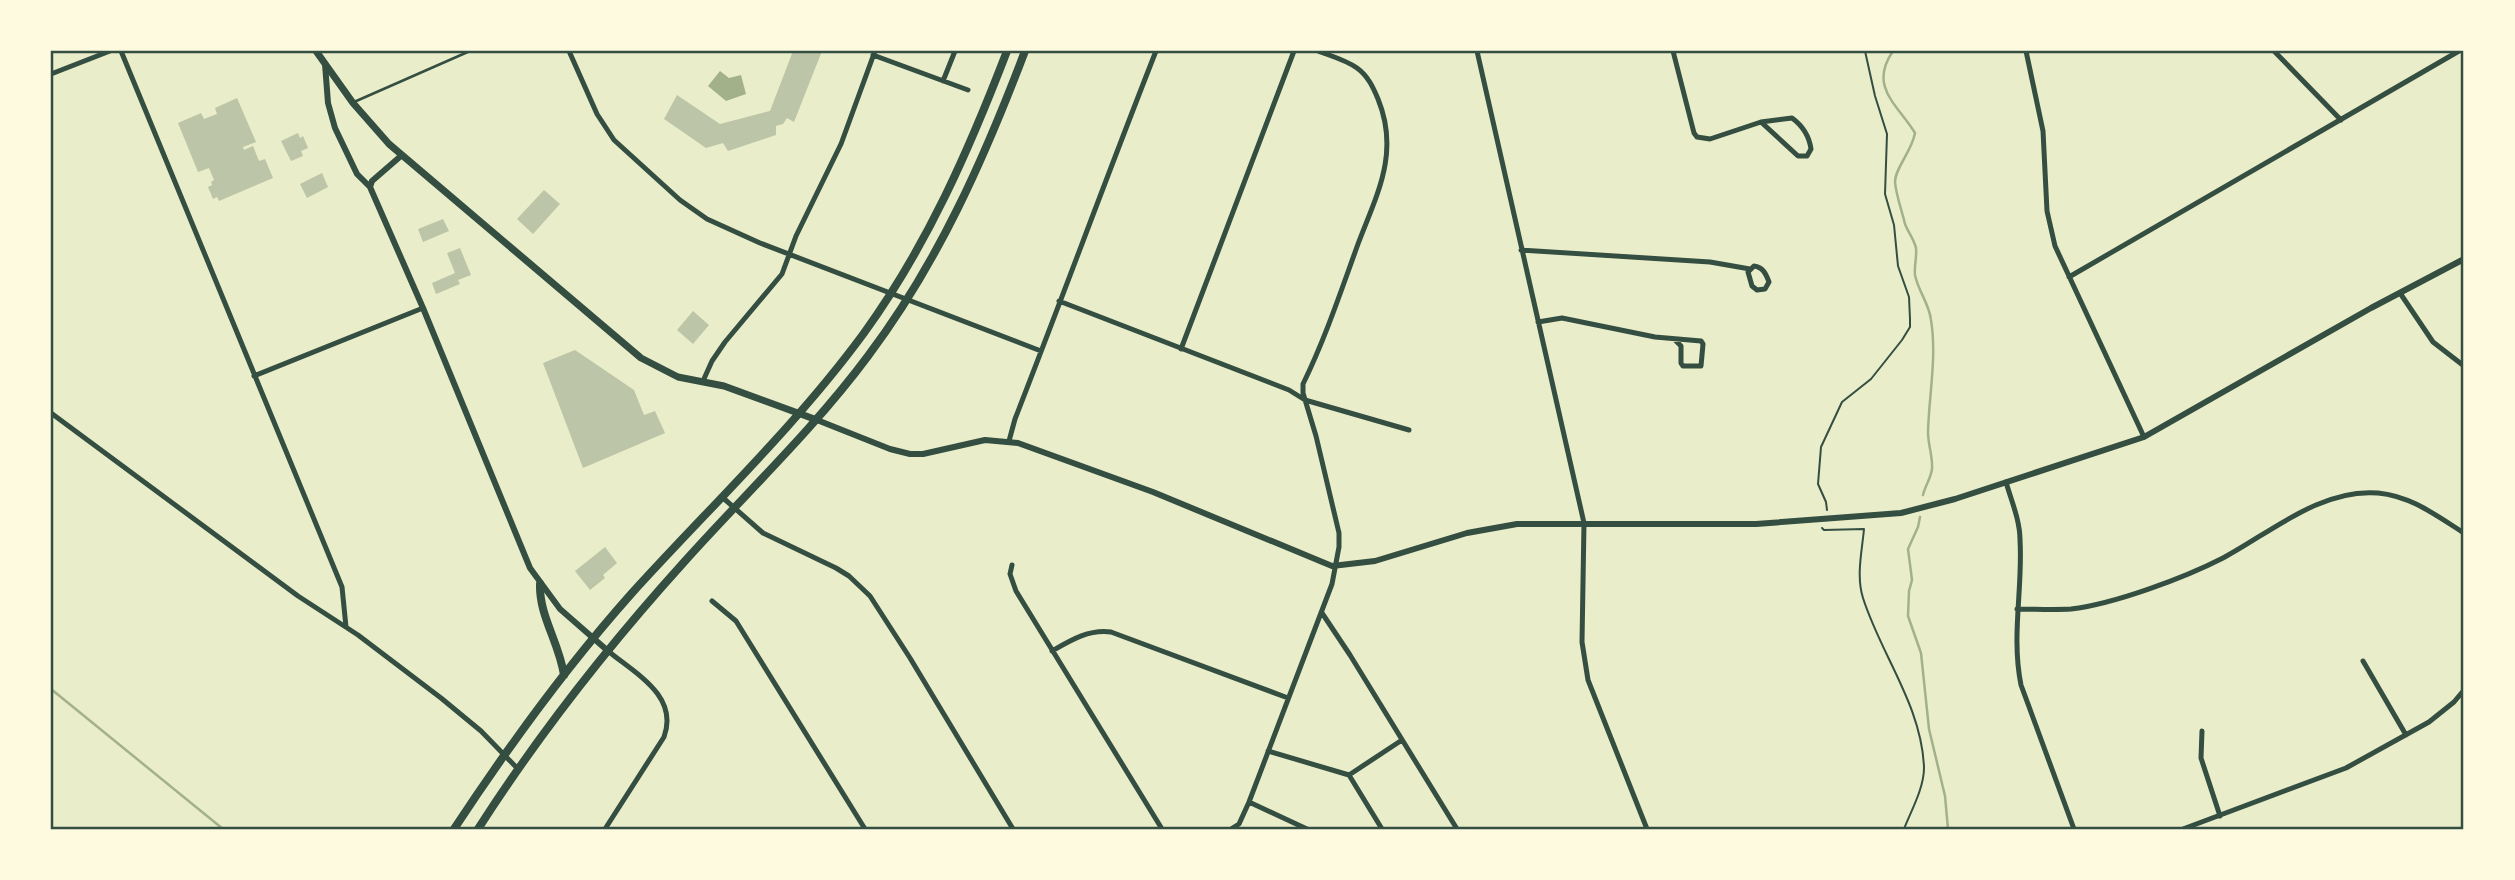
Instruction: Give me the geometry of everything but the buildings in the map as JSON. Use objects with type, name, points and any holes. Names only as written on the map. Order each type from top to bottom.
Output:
[{"type":"main road","points":[[316,51],[374,129],[634,354],[672,374],[732,388],[817,420]]},
{"type":"main road","points":[[454,829],[504,755],[593,638],[800,415],[836,370],[890,294],[926,235],[977,128],[1007,51]]},
{"type":"main road","points":[[478,829],[518,769],[608,651],[679,568],[817,420],[869,356],[937,251],[970,187],[1025,51]]},
{"type":"main road","points":[[540,584],[541,606],[560,654],[564,675]]},
{"type":"street","points":[[51,74],[110,51]]},
{"type":"street","points":[[121,51],[342,587],[346,627]]},
{"type":"street","points":[[569,51],[601,121],[624,152],[707,219],[789,255],[1041,351]]},
{"type":"street","points":[[943,81],[955,51]]},
{"type":"street","points":[[1009,441],[1059,301],[1156,51]]},
{"type":"street","points":[[1181,349],[1294,51]]},
{"type":"street","points":[[1231,829],[1239,824],[1249,802],[1337,566],[1339,533],[1303,384],[1325,336],[1386,163],[1386,127],[1380,105],[1367,78],[1355,67],[1318,51]]},
{"type":"street","points":[[1477,51],[1584,523],[1582,642],[1588,680],[1647,829]]},
{"type":"street","points":[[1673,51],[1697,137],[1710,139],[1761,122],[1792,118],[1807,132],[1810,153],[1803,157],[1798,156],[1761,122]]},
{"type":"street","points":[[2026,51],[2043,131],[2050,228],[2069,277],[2144,438]]},
{"type":"street","points":[[2274,51],[2341,120]]},
{"type":"street","points":[[2069,277],[2459,51]]},
{"type":"street","points":[[703,381],[712,361],[730,335],[782,274],[841,144],[874,53],[968,90]]},
{"type":"street","points":[[325,64],[328,103],[337,132],[357,174],[370,187],[528,562],[540,584],[564,613],[660,696],[667,710],[668,721],[664,737],[605,829]]},
{"type":"street","points":[[370,187],[372,181],[402,155]]},
{"type":"street","points":[[1521,250],[1710,262],[1750,269],[1754,266],[1762,269],[1769,282],[1765,289],[1756,290],[1752,286],[1749,279],[1750,269]]},
{"type":"street","points":[[817,420],[890,449],[910,454],[923,454],[976,441],[1009,441],[1093,469],[1322,564],[1337,566],[1374,561],[1490,527],[1517,524],[1714,525],[1824,520],[1924,509],[2144,438],[2464,259]]},
{"type":"street","points":[[2400,293],[2433,342],[2464,366]]},
{"type":"street","points":[[1059,301],[1289,390],[1305,400],[1409,430]]},
{"type":"street","points":[[254,376],[423,308]]},
{"type":"street","points":[[1538,322],[1562,318],[1675,339],[1701,341],[1701,366],[1683,366],[1681,346],[1675,339]]},
{"type":"street","points":[[51,412],[464,716],[518,769]]},
{"type":"street","points":[[2006,482],[2021,541],[2016,649],[2021,685],[2074,829]]},
{"type":"street","points":[[2017,609],[2091,605],[2166,582],[2222,558],[2308,509],[2341,496],[2377,493],[2408,500],[2426,508],[2464,533]]},
{"type":"street","points":[[722,498],[754,527],[772,539],[849,576],[870,596],[1013,829]]},
{"type":"street","points":[[1012,565],[1010,574],[1016,591],[1162,829]]},
{"type":"street","points":[[712,601],[736,621],[865,829]]},
{"type":"street","points":[[1322,612],[1457,829]]},
{"type":"street","points":[[1052,651],[1090,632],[1111,632],[1288,698]]},
{"type":"street","points":[[2363,660],[2406,735]]},
{"type":"street","points":[[2183,829],[2346,768],[2442,713],[2464,690]]},
{"type":"street","points":[[2202,731],[2201,758],[2220,816]]},
{"type":"street","points":[[1349,775],[1402,740]]},
{"type":"street","points":[[1268,751],[1349,775],[1382,829]]},
{"type":"street","points":[[1249,802],[1307,829]]},
{"type":"lane","points":[[353,103],[470,51]]},
{"type":"path","points":[[1865,51],[1887,134],[1885,194],[1894,225],[1898,267],[1909,297],[1910,327],[1871,379],[1842,402],[1821,447],[1818,484],[1826,502],[1827,514],[1821,526],[1824,530],[1864,529],[1860,565],[1863,597],[1917,725],[1924,770],[1921,787],[1904,829]]},
{"type":"shaded area","points":[[720,71],[729,78],[741,75],[746,94],[726,101],[708,86]]},
{"type":"waterway","points":[[1893,51],[1886,64],[1884,85],[1915,133],[1895,182],[1905,224],[1916,248],[1915,275],[1930,314],[1933,334],[1928,432],[1932,469],[1923,495]]},
{"type":"waterway","points":[[1920,517],[1908,549],[1912,580],[1908,616],[1921,653],[1929,729],[1945,796],[1948,829]]},
{"type":"waterway","points":[[51,689],[223,829]]}]
